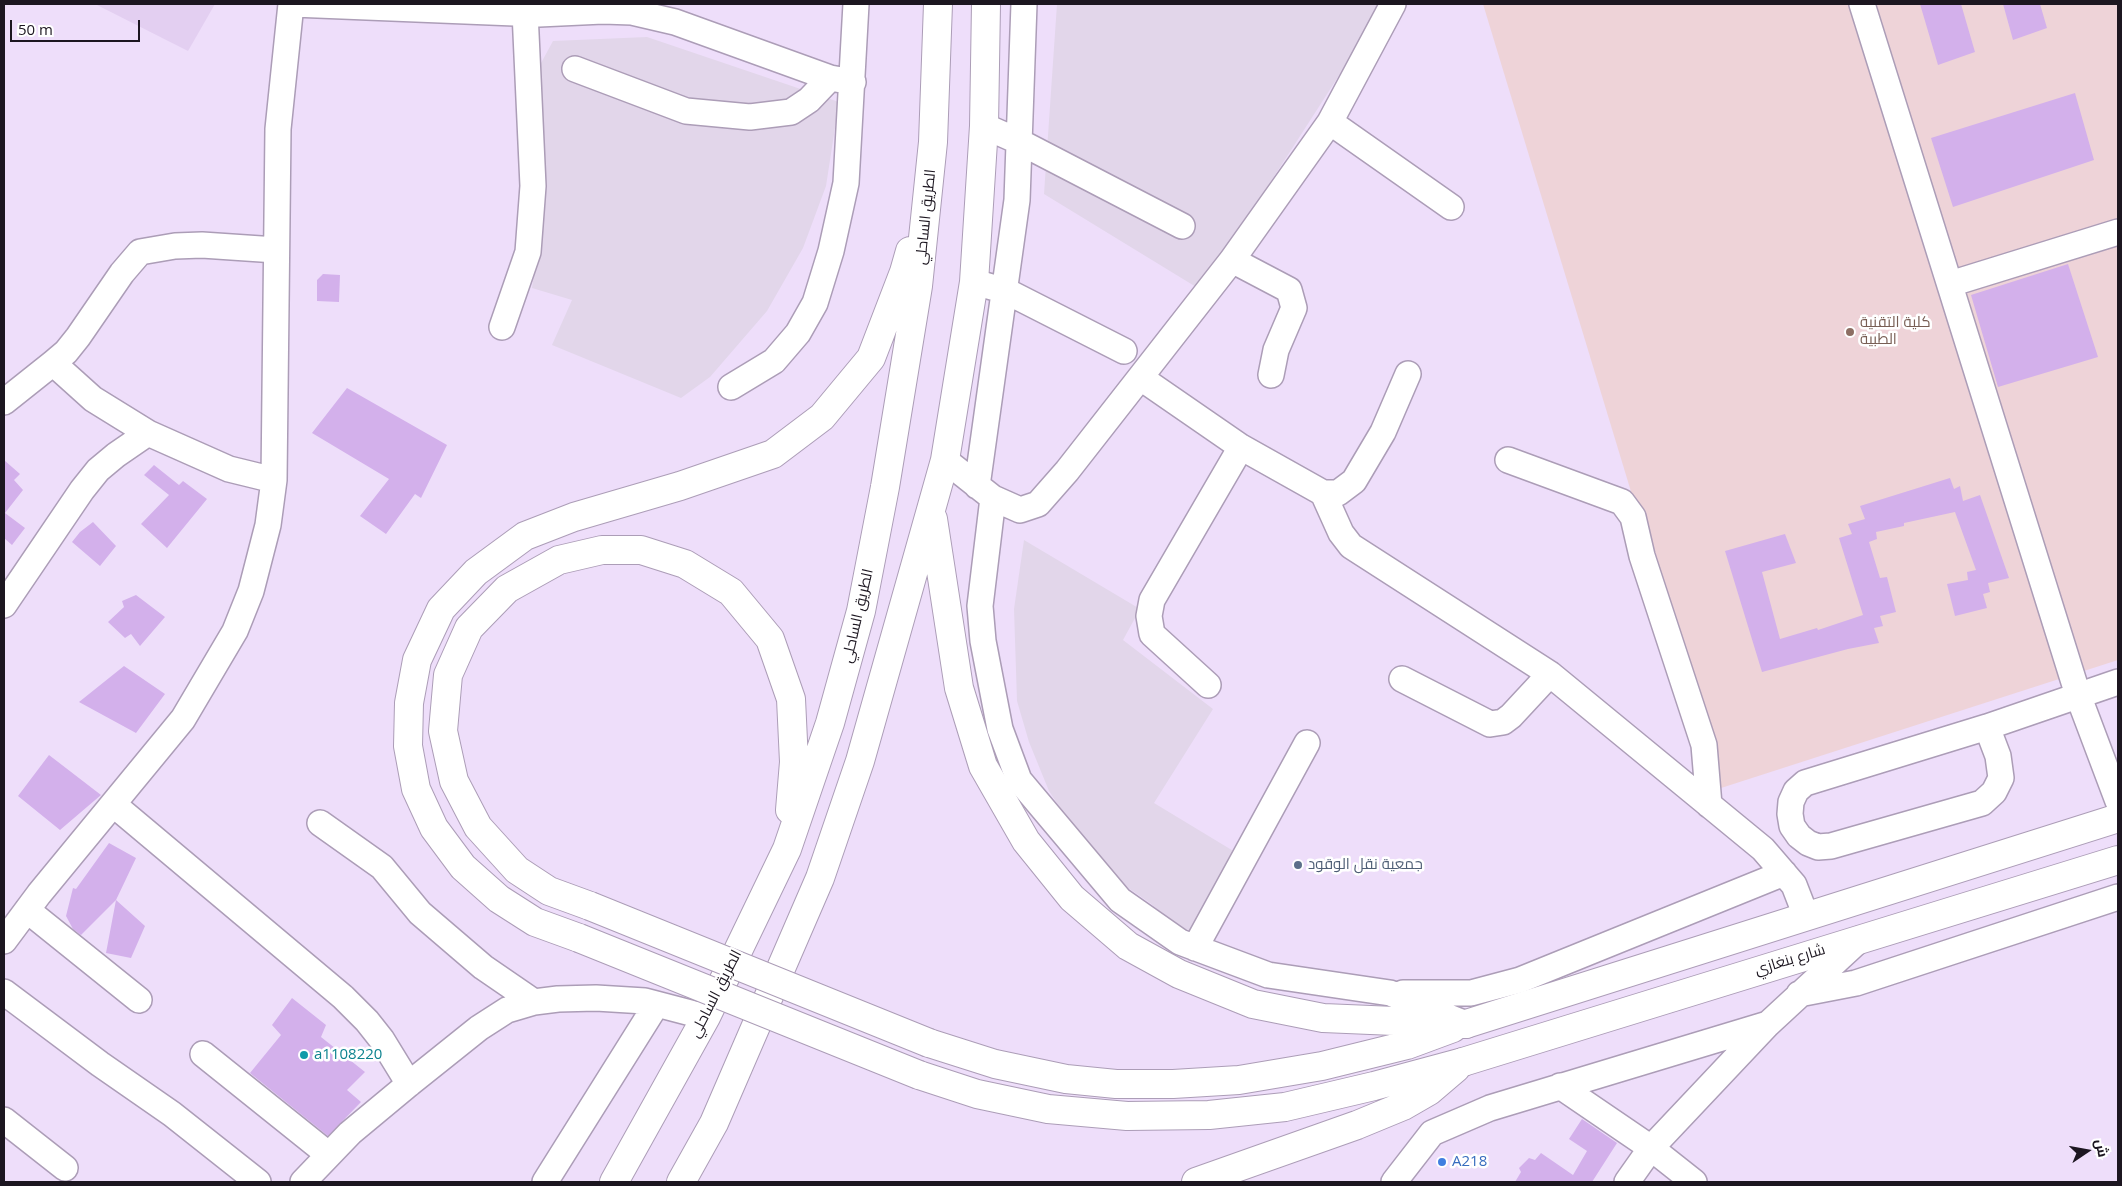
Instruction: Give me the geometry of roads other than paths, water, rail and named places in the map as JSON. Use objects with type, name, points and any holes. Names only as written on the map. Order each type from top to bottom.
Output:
[{"type":"main road","name":"الطريق الساحلي","points":[[614,1182],[706,1017],[787,849],[830,722],[861,611],[885,487],[918,286],[934,142],[938,4]]},
{"type":"main road","points":[[680,1182],[714,1123],[820,878],[860,761],[932,511],[945,460],[974,282],[984,126],[986,4]]},
{"type":"main road","name":"شارع بنغازي","points":[[934,142],[904,272],[871,358],[822,417],[773,454],[680,486],[574,517],[525,536],[476,572],[441,609],[417,660],[408,702],[408,746],[416,789],[434,828],[463,867],[498,899],[535,922],[919,1075],[977,1094],[1048,1109],[1127,1116],[1209,1115],[1285,1107],[1463,1062],[2118,860]]},
{"type":"main road","points":[[932,511],[959,688],[983,766],[1026,841],[1072,898],[1128,946],[1179,974],[1253,1004],[1324,1018],[1466,1024]]},
{"type":"main road","points":[[787,849],[794,762],[792,699],[770,639],[732,592],[685,564],[641,550],[602,550],[559,560],[507,589],[469,628],[448,675],[443,731],[454,781],[478,826],[517,870],[549,891],[929,1043],[995,1064],[1066,1079],[1116,1084],[1173,1084],[1239,1080],[1322,1066],[1406,1045],[1466,1024],[2118,818]]},
{"type":"main road","points":[[2002,855],[2014,891]]},
{"type":"main road","points":[[1196,1182],[1403,1106],[1429,1091],[1463,1062]]},
{"type":"street","points":[[4,941],[27,910],[183,719],[236,631],[251,591],[268,525],[274,480],[277,358],[278,129],[292,4],[539,14],[603,11],[648,14],[841,80]]},
{"type":"street","points":[[731,387],[774,361],[798,334],[815,303],[831,251],[846,184],[841,80],[856,4]]},
{"type":"street","points":[[1024,4],[1017,200],[985,492],[980,606],[983,641],[1000,729],[1019,780],[1120,900],[1180,942],[1268,975],[1390,993],[1471,993],[1520,980],[1784,873]]},
{"type":"street","points":[[945,460],[985,492],[1020,510],[1038,504],[1067,471],[1141,378],[1232,260],[1330,122],[1392,4]]},
{"type":"street","points":[[1862,4],[2078,695],[2118,801]]},
{"type":"street","points":[[502,327],[528,252],[531,214],[533,186],[525,12]]},
{"type":"street","points":[[575,69],[686,111],[750,118],[791,112],[841,80]]},
{"type":"street","points":[[1330,122],[1451,207]]},
{"type":"street","points":[[984,126],[1018,141],[1182,226]]},
{"type":"street","points":[[1950,284],[2118,232]]},
{"type":"street","points":[[4,402],[66,352],[122,273],[140,252],[175,246],[202,245],[276,250]]},
{"type":"street","points":[[1232,260],[1289,290],[1294,308],[1276,350],[1271,375]]},
{"type":"street","points":[[974,282],[1006,291],[1124,352]]},
{"type":"street","points":[[53,363],[93,399],[148,433],[229,469],[274,480]]},
{"type":"street","points":[[1141,378],[1241,447],[1323,493],[1338,493],[1354,481],[1383,432],[1408,374]]},
{"type":"street","points":[[4,606],[67,515],[82,490],[98,470],[148,433]]},
{"type":"street","points":[[1208,685],[1152,634],[1150,616],[1152,600],[1241,447]]},
{"type":"street","points":[[1508,460],[1622,502],[1633,517],[1642,556],[1704,745],[1710,804]]},
{"type":"street","points":[[1323,493],[1341,533],[1351,546],[1550,674],[1763,849],[1794,885],[1806,916]]},
{"type":"street","points":[[1402,679],[1490,724],[1502,722],[1511,716],[1550,674]]},
{"type":"street","points":[[1987,727],[1998,756],[2001,778],[1994,792],[1982,803],[1825,846],[1808,843],[1799,836],[1792,826],[1790,814],[1794,797],[1805,783],[1987,727],[2118,682]]},
{"type":"street","points":[[1195,948],[1307,743]]},
{"type":"street","points":[[113,804],[343,997],[367,1021],[382,1040],[409,1084]]},
{"type":"street","points":[[320,823],[382,868],[420,913],[484,967],[534,1002]]},
{"type":"street","points":[[2085,870],[2118,892]]},
{"type":"street","points":[[1800,994],[1856,983],[2118,897]]},
{"type":"street","points":[[27,910],[139,1000]]},
{"type":"street","points":[[1627,1182],[1651,1148],[1768,1024],[1861,938]]},
{"type":"street","points":[[4,992],[100,1064],[172,1114],[258,1182]]},
{"type":"street","points":[[1390,993],[1466,1024]]},
{"type":"street","points":[[303,1182],[350,1133],[479,1028],[506,1010],[534,1002],[596,998],[645,1001],[706,1017]]},
{"type":"street","points":[[545,1182],[656,1005]]},
{"type":"street","points":[[1394,1182],[1432,1133],[1490,1108],[1768,1024]]},
{"type":"street","points":[[203,1054],[329,1155]]},
{"type":"street","points":[[1560,1086],[1651,1148],[1694,1182]]},
{"type":"street","points":[[4,1120],[65,1168]]},
{"type":"place","name":"كلية التقنية الطبية","points":[[1850,332]]},
{"type":"place","name":"جمعية نقل الوقود","points":[[1298,865]]},
{"type":"place","name":"a1108220","points":[[304,1055]]},
{"type":"place","name":"A218","points":[[1442,1162]]}]
